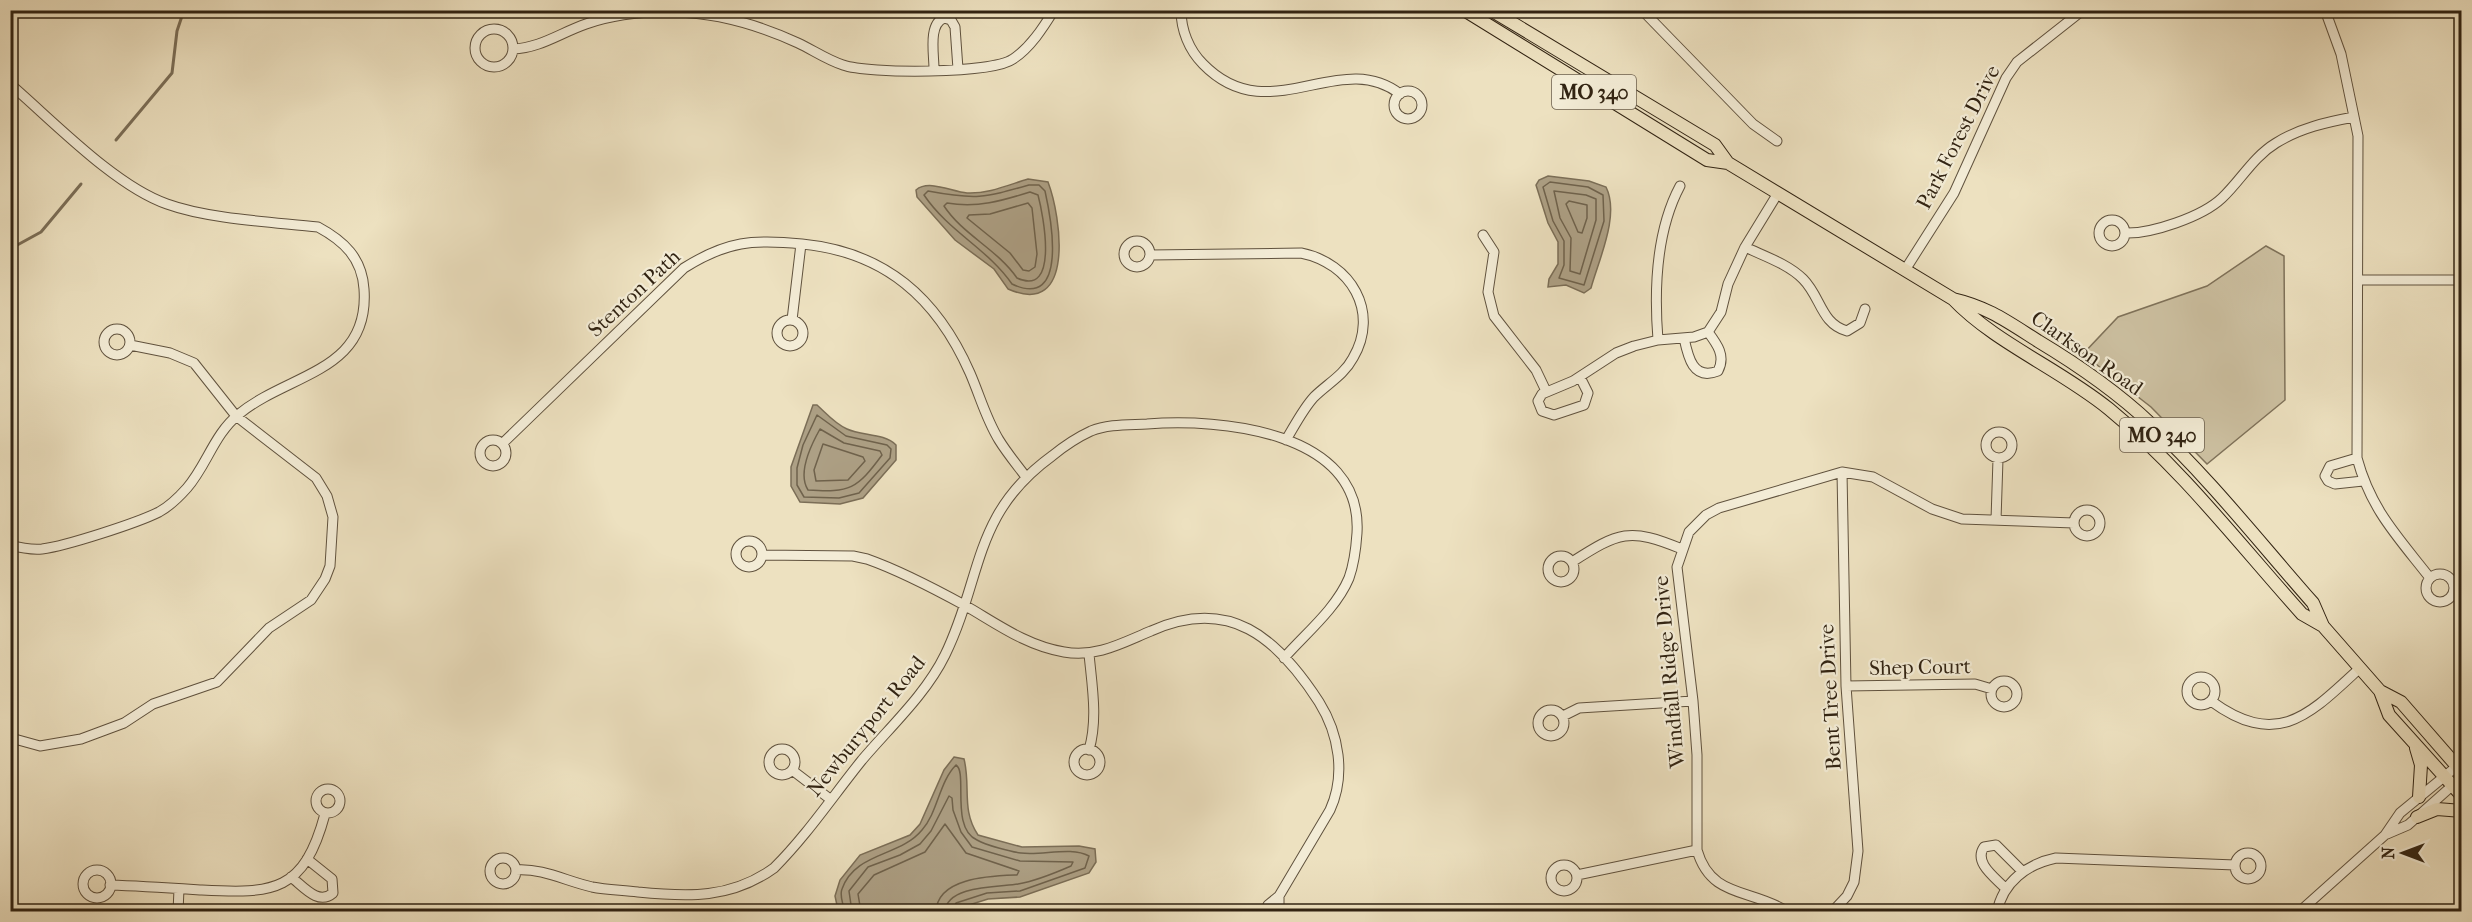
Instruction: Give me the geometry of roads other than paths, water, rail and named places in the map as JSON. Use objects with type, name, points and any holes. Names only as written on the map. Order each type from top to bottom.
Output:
[{"type":"main road","name":"Clarkson Road","points":[[1464,10],[1707,160],[1728,163],[1953,299],[1973,320],[2061,374],[2131,428],[2181,477],[2302,614],[2323,626],[2360,668],[2380,691],[2389,715],[2415,744],[2456,773]]},
{"type":"main road","name":"Clarkson Road","points":[[1491,10],[1715,145],[1728,163]]},
{"type":"main road","name":"Clarkson Road","points":[[2380,691],[2401,702],[2456,773],[2462,796]]},
{"type":"main road","points":[[2415,744],[2421,765],[2419,797]]},
{"type":"main road","points":[[2417,816],[2437,810],[2462,811]]},
{"type":"street","points":[[513,49],[532,49],[561,34],[612,16],[675,12],[711,14],[739,21],[799,43],[842,65],[862,70],[986,69],[1013,59],[1035,37],[1054,10]]},
{"type":"street","points":[[1180,10],[1185,34],[1197,59],[1234,88],[1262,93],[1356,78],[1373,79],[1388,84],[1400,94]]},
{"type":"street","points":[[1642,10],[1753,124],[1777,141]]},
{"type":"street","name":"Park Forest Drive","points":[[1905,270],[1954,193],[2006,78],[2018,62],[2083,10]]},
{"type":"street","points":[[2325,10],[2341,54],[2354,117],[2359,160],[2357,458],[2363,481],[2389,529],[2430,578]]},
{"type":"street","points":[[934,69],[934,27],[937,21],[944,18],[951,20],[955,27],[958,69]]},
{"type":"street","points":[[496,29],[510,38],[513,49],[509,61],[492,68],[481,63],[474,46],[479,35],[496,29]]},
{"type":"street","points":[[10,84],[120,179],[151,198],[181,209],[318,227],[332,234],[353,253],[361,268],[364,297],[362,323],[356,338],[334,360],[257,400],[236,416],[217,438],[189,486],[160,511],[52,547],[33,549],[10,545]]},
{"type":"street","points":[[2125,233],[2148,232],[2212,207],[2254,161],[2276,142],[2321,123],[2354,117]]},
{"type":"street","points":[[1658,340],[1656,275],[1669,208],[1680,186]]},
{"type":"street","points":[[1580,377],[1588,393],[1584,405],[1548,415],[1539,406],[1540,397],[1546,391],[1580,377],[1616,353],[1658,340],[1684,338],[1708,332],[1721,312],[1728,285],[1745,247],[1778,193]]},
{"type":"street","points":[[1483,235],[1494,252],[1488,292],[1494,316],[1536,370],[1546,391]]},
{"type":"street","name":"Stenton Path","points":[[504,442],[684,268],[711,252],[761,241],[801,244],[850,252],[874,261],[903,281],[928,306],[953,339],[999,440],[1026,477]]},
{"type":"street","points":[[792,320],[801,244]]},
{"type":"street","points":[[1745,247],[1797,274],[1813,292],[1828,322],[1838,328],[1847,331],[1860,323],[1865,309]]},
{"type":"street","points":[[1150,255],[1301,253],[1325,260],[1346,275],[1362,308],[1359,346],[1345,371],[1308,405],[1286,440]]},
{"type":"street","points":[[2359,280],[2462,280]]},
{"type":"street","points":[[1684,338],[1692,366],[1699,372],[1710,374],[1718,371],[1721,360],[1719,347],[1708,332]]},
{"type":"street","points":[[10,728],[11,738],[40,746],[81,739],[124,723],[153,704],[217,682],[238,663],[268,628],[303,607],[319,590],[330,566],[333,517],[327,496],[308,471],[264,440],[236,416],[194,363],[171,353],[130,345]]},
{"type":"street","name":"Newburyport Road","points":[[516,870],[530,869],[593,887],[680,897],[703,896],[742,886],[774,868],[937,669],[965,605],[974,565],[994,517],[1026,477],[1051,456],[1091,431],[1115,426],[1167,422],[1218,424],[1266,432],[1308,450],[1336,473],[1352,498],[1357,528],[1353,564],[1343,589],[1284,658]]},
{"type":"street","points":[[2357,458],[2330,466],[2325,476],[2328,482],[2335,484],[2363,481]]},
{"type":"street","points":[[1996,520],[1998,459]]},
{"type":"street","name":"Windfall Ridge Drive","points":[[1788,912],[1772,902],[1731,890],[1711,879],[1700,864],[1696,850],[1697,755],[1686,627],[1678,588],[1677,567],[1689,532],[1706,515],[1719,508],[1842,472],[1873,477],[1947,514],[1962,519],[2074,523]]},
{"type":"street","name":"Bent Tree Drive","points":[[1832,912],[1847,896],[1857,869],[1846,686],[1842,472]]},
{"type":"street","points":[[1572,562],[1609,540],[1630,536],[1651,536],[1682,549]]},
{"type":"street","points":[[762,555],[853,556],[867,559],[965,605],[1001,627],[1043,647],[1065,652],[1089,654],[1106,650],[1180,620],[1210,618],[1245,625],[1284,658],[1328,717],[1338,748],[1339,777],[1330,810],[1279,896],[1268,905],[1265,912]]},
{"type":"street","points":[[1089,654],[1094,717],[1094,734],[1089,750]]},
{"type":"street","points":[[2211,700],[2227,712],[2245,720],[2274,724],[2286,723],[2313,711],[2360,668]]},
{"type":"street","name":"Shep Court","points":[[1846,686],[1975,684],[1992,689]]},
{"type":"street","points":[[1563,716],[1579,708],[1693,701]]},
{"type":"street","points":[[792,770],[830,800]]},
{"type":"street","points":[[2299,912],[2385,835],[2400,813],[2419,797],[2456,773]]},
{"type":"street","points":[[2385,835],[2408,825],[2456,773]]},
{"type":"street","points":[[110,885],[257,892],[291,877],[307,859],[324,814]]},
{"type":"street","points":[[2006,889],[1982,863],[1980,855],[1984,847],[1996,845],[2023,872]]},
{"type":"street","points":[[1577,875],[1696,850]]},
{"type":"street","points":[[1997,912],[2006,889],[2023,872],[2040,861],[2055,858],[2235,865]]},
{"type":"street","points":[[291,877],[318,898],[326,898],[333,893],[332,879],[307,859]]},
{"type":"street","points":[[178,912],[179,889]]},
{"type":"street","points":[[1279,896],[1279,912]]},
{"type":"water","points":[[1548,176],[1589,181],[1606,187],[1610,198],[1610,224],[1607,237],[1591,288],[1584,293],[1566,285],[1548,287],[1549,279],[1558,264],[1558,242],[1548,223],[1536,185],[1539,180]]},
{"type":"water","points":[[1028,179],[1048,182],[1057,217],[1059,239],[1054,277],[1045,290],[1030,294],[1008,289],[994,269],[955,240],[917,197],[916,190],[921,187],[934,186],[975,193],[998,189]]},
{"type":"water","points":[[813,405],[817,405],[835,422],[847,429],[885,438],[896,445],[896,460],[863,498],[840,504],[800,502],[791,486],[791,467]]},
{"type":"water","points":[[954,757],[964,759],[968,807],[978,835],[1022,847],[1079,846],[1095,849],[1096,862],[1089,873],[1020,897],[988,899],[950,911],[838,910],[835,896],[840,880],[860,855],[910,835],[920,824],[944,770]]},
{"type":"waterway","points":[[116,140],[172,73],[177,31],[184,10]]},
{"type":"waterway","points":[[10,249],[41,232],[81,184]]}]
